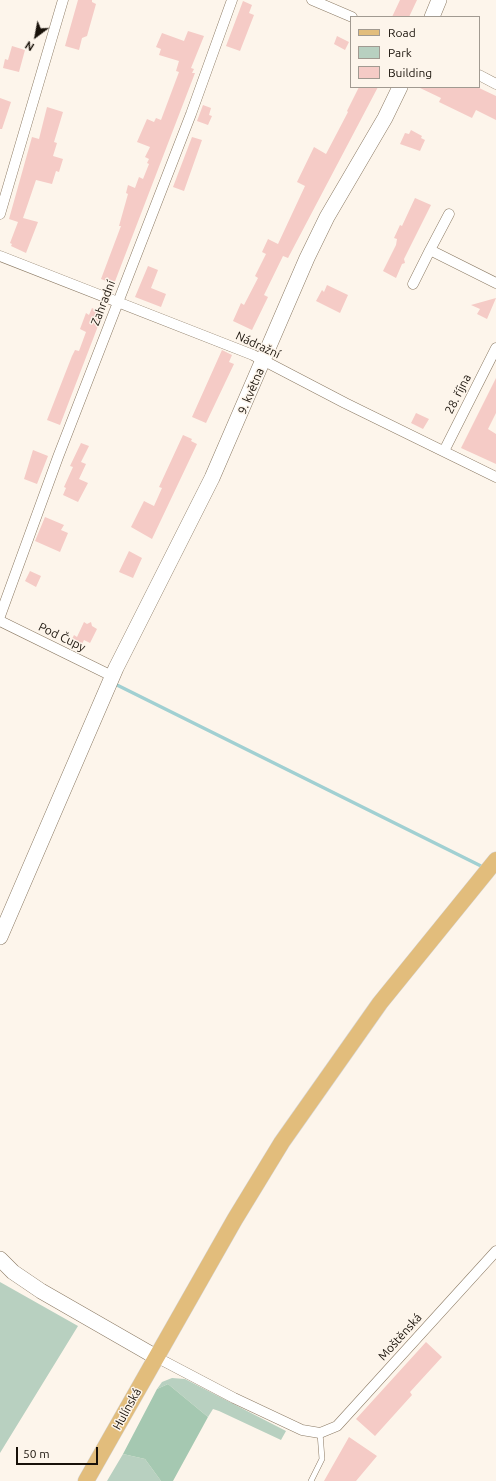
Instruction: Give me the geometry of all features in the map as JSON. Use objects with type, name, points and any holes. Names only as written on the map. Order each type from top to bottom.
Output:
[{"type":"main road","name":"Hulínská","points":[[86,1481],[156,1357],[288,1133],[380,1003],[490,867]]},
{"type":"street","points":[[0,214],[63,0]]},
{"type":"street","name":"Zahradní","points":[[0,616],[118,301],[191,114],[232,0]]},
{"type":"street","points":[[312,0],[350,16]]},
{"type":"street","points":[[432,16],[440,0]]},
{"type":"street","points":[[480,76],[496,84]]},
{"type":"street","name":"9. května","points":[[0,937],[112,676],[203,497],[316,240],[341,192],[385,118],[400,88]]},
{"type":"street","points":[[413,284],[449,214]]},
{"type":"street","points":[[430,250],[496,283]]},
{"type":"street","name":"Nádražní","points":[[0,256],[118,301],[264,360],[345,403],[496,477]]},
{"type":"street","name":"28. října","points":[[444,451],[496,348]]},
{"type":"street","name":"Pod Čupy","points":[[0,621],[112,676]]},
{"type":"street","name":"Moštěnská","points":[[320,1434],[337,1426],[496,1251]]},
{"type":"street","points":[[0,1259],[13,1272],[41,1291],[156,1357],[254,1408],[302,1430],[320,1434]]},
{"type":"lane","points":[[311,1481],[322,1459],[320,1434]]},
{"type":"green space","points":[[0,1282],[78,1326],[0,1453]]},
{"type":"green space","points":[[172,1378],[185,1379],[286,1431],[281,1440],[213,1409],[208,1417],[168,1384],[157,1389],[162,1382]]},
{"type":"green space","points":[[168,1384],[208,1417],[173,1481],[161,1481],[145,1459],[123,1454],[157,1389]]},
{"type":"green space","points":[[123,1454],[145,1459],[161,1481],[107,1481]]},
{"type":"building","points":[[78,0],[92,0],[92,2],[96,4],[87,36],[82,38],[79,50],[65,46]]},
{"type":"building","points":[[400,0],[417,0],[409,16],[392,16]]},
{"type":"building","points":[[243,1],[252,5],[249,13],[254,15],[240,51],[226,46]]},
{"type":"building","points":[[188,31],[204,36],[191,68],[194,69],[192,73],[195,73],[114,284],[101,279],[121,226],[119,226],[128,194],[126,193],[128,185],[135,188],[139,177],[143,179],[149,164],[147,163],[149,159],[145,157],[150,147],[137,142],[147,119],[154,122],[156,118],[161,120],[179,72],[176,71],[179,61],[159,55],[161,49],[156,47],[162,33],[184,41]]},
{"type":"building","points":[[337,36],[349,42],[345,50],[334,44]]},
{"type":"building","points":[[12,46],[25,50],[19,72],[3,68],[5,59],[8,60]]},
{"type":"building","points":[[358,88],[377,88],[288,258],[283,256],[264,295],[268,297],[252,330],[233,321],[241,303],[244,305],[258,278],[255,276],[266,254],[262,252],[268,239],[278,244],[305,186],[297,182],[314,147],[326,154],[348,112],[347,111]]},
{"type":"building","points":[[420,88],[479,88],[496,96],[496,120],[476,110],[472,118],[439,102],[441,98]]},
{"type":"building","points":[[0,98],[11,102],[2,129],[0,129]]},
{"type":"building","points":[[203,105],[211,108],[209,115],[212,116],[208,125],[197,121]]},
{"type":"building","points":[[47,107],[63,112],[54,142],[57,143],[53,156],[63,159],[59,172],[56,171],[52,184],[36,180],[23,218],[38,222],[26,253],[11,246],[12,244],[10,243],[18,222],[9,219],[32,137],[39,139]]},
{"type":"building","points":[[411,130],[422,136],[421,138],[425,140],[420,151],[400,144],[405,133],[409,134]]},
{"type":"building","points":[[192,137],[202,140],[184,191],[173,187]]},
{"type":"building","points":[[415,198],[431,205],[404,259],[405,263],[402,264],[396,278],[383,271],[396,245],[397,239],[394,238],[400,225],[402,226]]},
{"type":"building","points":[[148,266],[158,270],[151,288],[166,294],[161,307],[135,297]]},
{"type":"building","points":[[327,285],[348,295],[340,313],[316,301],[322,290],[324,292]]},
{"type":"building","points":[[496,298],[487,319],[477,314],[480,309],[471,305]]},
{"type":"building","points":[[92,308],[103,313],[60,425],[47,420],[72,356],[75,350],[79,351],[86,332],[80,329],[86,313],[89,315]]},
{"type":"building","points":[[222,350],[232,355],[229,362],[234,364],[206,423],[192,417]]},
{"type":"building","points":[[496,378],[496,413],[488,429],[496,434],[496,464],[461,448]]},
{"type":"building","points":[[416,413],[429,419],[423,429],[411,423]]},
{"type":"building","points":[[183,435],[192,439],[191,441],[197,444],[152,539],[131,527],[144,501],[154,506],[162,488],[159,487]]},
{"type":"building","points":[[81,443],[89,446],[81,462],[86,464],[79,479],[88,483],[78,502],[63,495],[66,488],[64,487],[73,467],[70,466]]},
{"type":"building","points":[[33,450],[48,456],[37,484],[24,479]]},
{"type":"building","points":[[45,517],[64,525],[61,530],[68,533],[60,552],[35,541]]},
{"type":"building","points":[[129,551],[142,558],[133,578],[119,572]]},
{"type":"building","points":[[30,571],[41,576],[36,587],[25,581]]},
{"type":"building","points":[[84,622],[87,624],[91,622],[92,626],[97,629],[90,643],[84,640],[79,650],[69,645],[74,635],[77,637]]},
{"type":"building","points":[[426,1342],[442,1357],[410,1392],[412,1395],[375,1436],[356,1419]]},
{"type":"building","points":[[349,1437],[377,1456],[356,1481],[324,1481]]},
{"type":"waterway","points":[[115,684],[485,868]]}]
